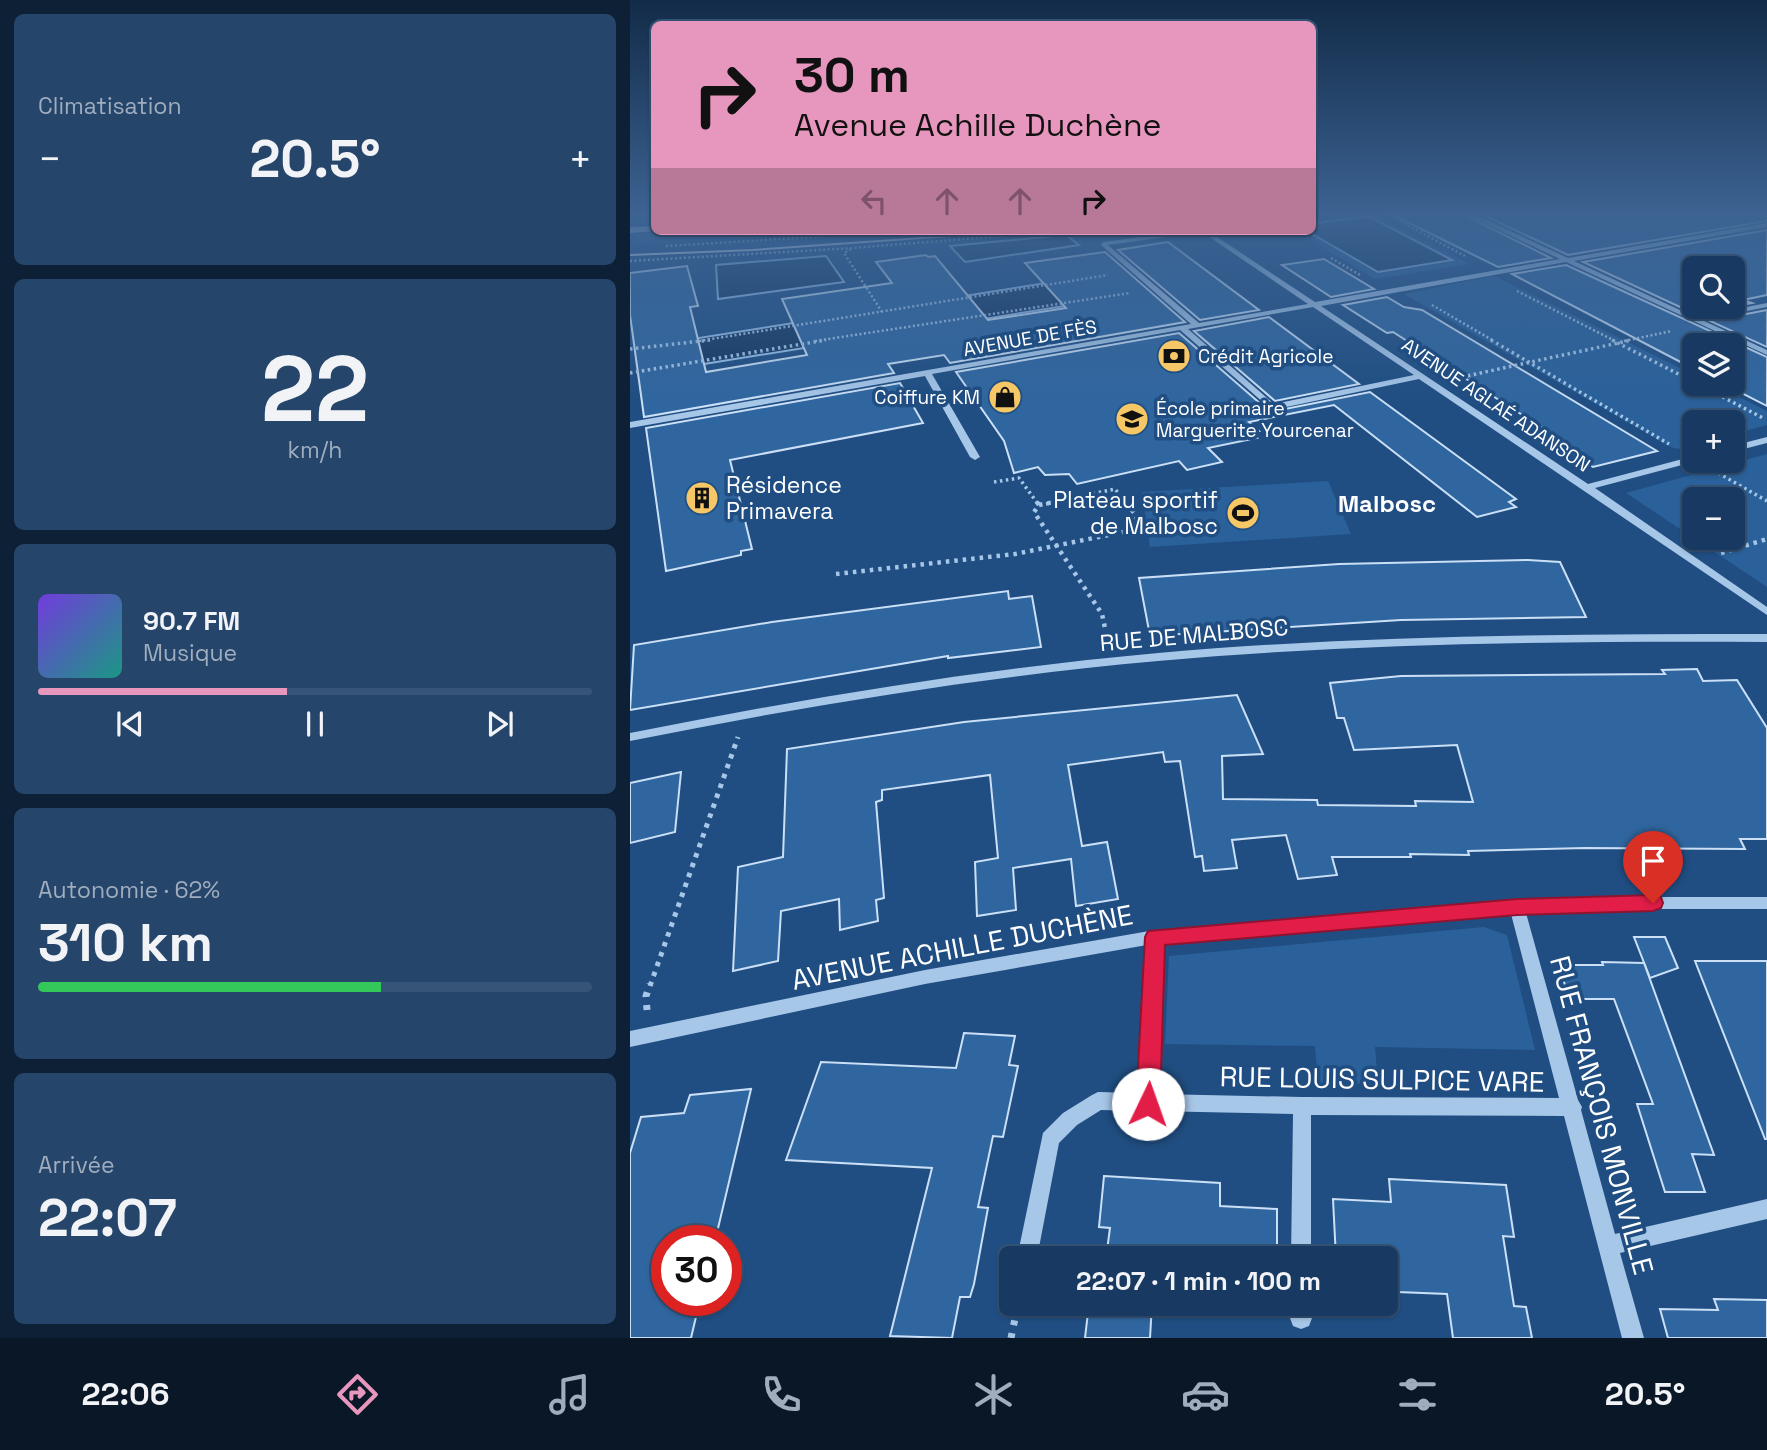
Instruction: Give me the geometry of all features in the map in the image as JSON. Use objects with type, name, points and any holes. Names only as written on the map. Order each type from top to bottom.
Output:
[{"type":"street","points":[[1142,277],[1198,325]]},
{"type":"street","name":"AVENUE AGLAÉ ADANSON","points":[[1275,277],[1587,487],[1767,612]]},
{"type":"street","name":"AVENUE DE FÈS","points":[[630,425],[1463,277]]},
{"type":"street","points":[[1605,277],[1682,313]]},
{"type":"street","points":[[1745,309],[1767,305]]},
{"type":"street","points":[[1694,319],[1767,353]]},
{"type":"street","points":[[1181,327],[1272,407],[1420,376]]},
{"type":"street","points":[[927,372],[975,457]]},
{"type":"street","points":[[1745,446],[1767,440]]},
{"type":"street","points":[[1587,487],[1682,462]]},
{"type":"street","name":"RUE DE MALBOSC","points":[[630,737],[739,714],[974,677],[1158,658],[1336,645],[1607,638],[1767,638]]},
{"type":"street","name":"AVENUE ACHILLE DUCHÈNE","points":[[630,1039],[925,977],[1155,937],[1581,903],[1767,902]]},
{"type":"street","name":"RUE FRANÇOIS MONVILLE","points":[[1517,907],[1633,1338]]},
{"type":"street","points":[[1029,1246],[1050,1139],[1070,1119],[1098,1101],[1148,1104],[1155,937]]},
{"type":"street","name":"RUE LOUIS SULPICE VARE","points":[[1148,1104],[1573,1107]]},
{"type":"street","points":[[1301,1246],[1302,1106]]},
{"type":"street","points":[[1608,1246],[1767,1209]]},
{"type":"path","points":[[859,277],[882,313]]},
{"type":"path","points":[[630,349],[677,345],[1093,277]]},
{"type":"path","points":[[1510,287],[1682,376]]},
{"type":"path","points":[[630,373],[672,364],[1095,297],[1136,293]]},
{"type":"path","points":[[1428,302],[1678,449]]},
{"type":"path","points":[[1434,385],[1706,324]]},
{"type":"path","points":[[1720,396],[1767,420]]},
{"type":"path","points":[[1719,473],[1767,502]]},
{"type":"path","points":[[994,482],[1019,478],[1039,505]]},
{"type":"path","points":[[836,574],[925,565],[1057,546],[1138,529],[1136,515],[1115,489],[1039,505],[1034,512],[1057,546],[1102,614],[1108,643]]},
{"type":"path","points":[[1713,555],[1767,539]]},
{"type":"path","points":[[648,1035],[646,996],[728,770],[738,739],[739,714]]},
{"type":"path","points":[[1011,1338],[1016,1316]]},
{"type":"shaded area","points":[[717,277],[841,277],[844,282],[718,299]]},
{"type":"shaded area","points":[[1081,277],[1107,277],[1126,296],[673,369],[667,343]]},
{"type":"shaded area","points":[[1497,277],[1682,369],[1682,396],[1737,396],[1767,411],[1767,425],[1745,431],[1745,410],[1682,410],[1682,448],[1671,447],[1404,294]]},
{"type":"shaded area","points":[[1767,454],[1767,587],[1712,550],[1745,550],[1745,487],[1682,487],[1682,530],[1626,493],[1698,473],[1745,473],[1745,460]]},
{"type":"shaded area","name":"Plateau sportif de Malbosc","points":[[1328,481],[1351,534],[1150,547],[1142,492]]},
{"type":"shaded area","points":[[1484,927],[1507,935],[1535,1050],[1375,1047],[1378,1084],[1318,1083],[1315,1046],[1165,1044],[1169,956]]},
{"type":"building","points":[[630,277],[690,277],[698,306],[690,307],[706,372],[807,355],[782,299],[892,283],[888,277],[953,277],[988,320],[1066,308],[1038,277],[1134,277],[1185,322],[950,363],[944,355],[888,364],[894,373],[644,417],[630,315]]},
{"type":"building","points":[[1150,277],[1215,277],[1259,310],[1200,320]]},
{"type":"building","points":[[1301,277],[1355,277],[1374,289],[1331,297]]},
{"type":"building","points":[[1519,277],[1593,277],[1715,333],[1682,333],[1682,363]]},
{"type":"building","points":[[1616,277],[1682,277],[1682,308]]},
{"type":"building","points":[[1745,277],[1767,277],[1767,295],[1745,300]]},
{"type":"building","points":[[1387,297],[1404,307],[1422,310],[1657,451],[1593,467],[1562,447],[1569,445],[1393,332],[1387,333],[1343,305]]},
{"type":"building","points":[[1767,310],[1767,347],[1745,337],[1745,333],[1736,333],[1710,321],[1745,319],[1745,314]]},
{"type":"building","points":[[1269,317],[1359,384],[1275,401],[1194,331]]},
{"type":"building","points":[[1179,333],[1270,412],[1370,392],[1516,499],[1509,502],[1516,507],[1477,517],[1334,405],[1249,422],[1259,431],[1252,433],[1257,438],[1208,448],[1222,462],[1187,470],[1179,461],[1077,484],[1069,474],[1045,475],[1038,467],[1014,473],[1004,441],[956,372]]},
{"type":"building","points":[[1745,347],[1767,357],[1767,406],[1745,395]]},
{"type":"building","name":"Résidence Primavera","points":[[900,383],[923,423],[730,460],[752,549],[741,551],[741,555],[666,571],[646,428]]},
{"type":"building","points":[[1528,560],[1560,562],[1586,617],[1401,620],[1150,636],[1139,578],[1339,564]]},
{"type":"building","points":[[1008,591],[1009,599],[1032,596],[1041,647],[948,656],[630,710],[634,645],[772,622]]},
{"type":"building","points":[[1697,669],[1703,681],[1737,680],[1767,728],[1767,839],[1740,839],[1745,849],[1585,848],[1468,851],[1469,855],[1332,857],[1337,875],[1298,879],[1286,835],[1232,840],[1237,868],[1204,871],[1202,856],[1195,857],[1180,761],[1165,762],[1163,752],[1068,765],[1082,846],[1107,842],[1118,899],[1076,906],[1071,859],[1013,868],[1016,910],[977,916],[975,862],[998,858],[990,775],[882,790],[882,800],[876,802],[884,898],[876,900],[878,921],[840,930],[839,899],[781,911],[778,961],[733,971],[738,867],[783,857],[787,749],[964,722],[1237,695],[1263,754],[1222,756],[1223,799],[1317,800],[1318,805],[1416,806],[1415,801],[1473,802],[1457,745],[1354,750],[1344,718],[1337,718],[1330,683],[1401,676],[1665,674],[1662,670]]},
{"type":"building","points":[[681,772],[675,832],[630,843],[630,783]]},
{"type":"building","points":[[1634,937],[1665,937],[1678,968],[1650,978]]},
{"type":"building","points":[[1695,961],[1767,961],[1767,1139],[1765,1139]]},
{"type":"building","points":[[1602,962],[1644,963],[1714,1155],[1692,1154],[1705,1192],[1665,1192],[1637,1104],[1653,1104],[1614,999],[1569,999],[1559,965],[1603,965]]},
{"type":"building","points":[[964,1033],[1015,1036],[1009,1065],[1018,1066],[1003,1137],[993,1136],[978,1207],[988,1208],[974,1284],[970,1297],[960,1297],[952,1338],[890,1336],[932,1168],[786,1160],[821,1062],[956,1068]]},
{"type":"building","points":[[751,1089],[719,1225],[651,1225],[651,1316],[696,1316],[691,1338],[630,1338],[630,1153],[641,1117],[684,1113],[690,1095]]},
{"type":"building","points":[[1104,1176],[1220,1183],[1220,1206],[1277,1209],[1277,1246],[1108,1246],[1110,1228],[1099,1227]]},
{"type":"building","points":[[1389,1179],[1506,1185],[1514,1237],[1503,1236],[1514,1306],[1526,1307],[1532,1338],[1453,1338],[1447,1294],[1398,1292],[1398,1246],[1335,1246],[1333,1199],[1391,1202]]},
{"type":"building","points":[[1714,1299],[1767,1300],[1767,1338],[1668,1338],[1660,1309],[1718,1310]]},
{"type":"building","points":[[1088,1316],[1151,1316],[1150,1338],[1085,1338]]},
{"type":"place","name":"Crédit Agricole","points":[[1174,356]]},
{"type":"place","name":"Coiffure KM","points":[[1005,397]]},
{"type":"place","name":"École primaire Marguerite Yourcenar","points":[[1132,419]]},
{"type":"place","name":"Résidence Primavera","points":[[702,498]]},
{"type":"place","name":"Plateau sportif de Malbosc","points":[[1243,513]]},
{"type":"district","name":"Malbosc","points":[[1387,503]]},
{"type":"route","points":[[1148,1104],[1155,937],[1517,907],[1581,903],[1653,903]]}]
